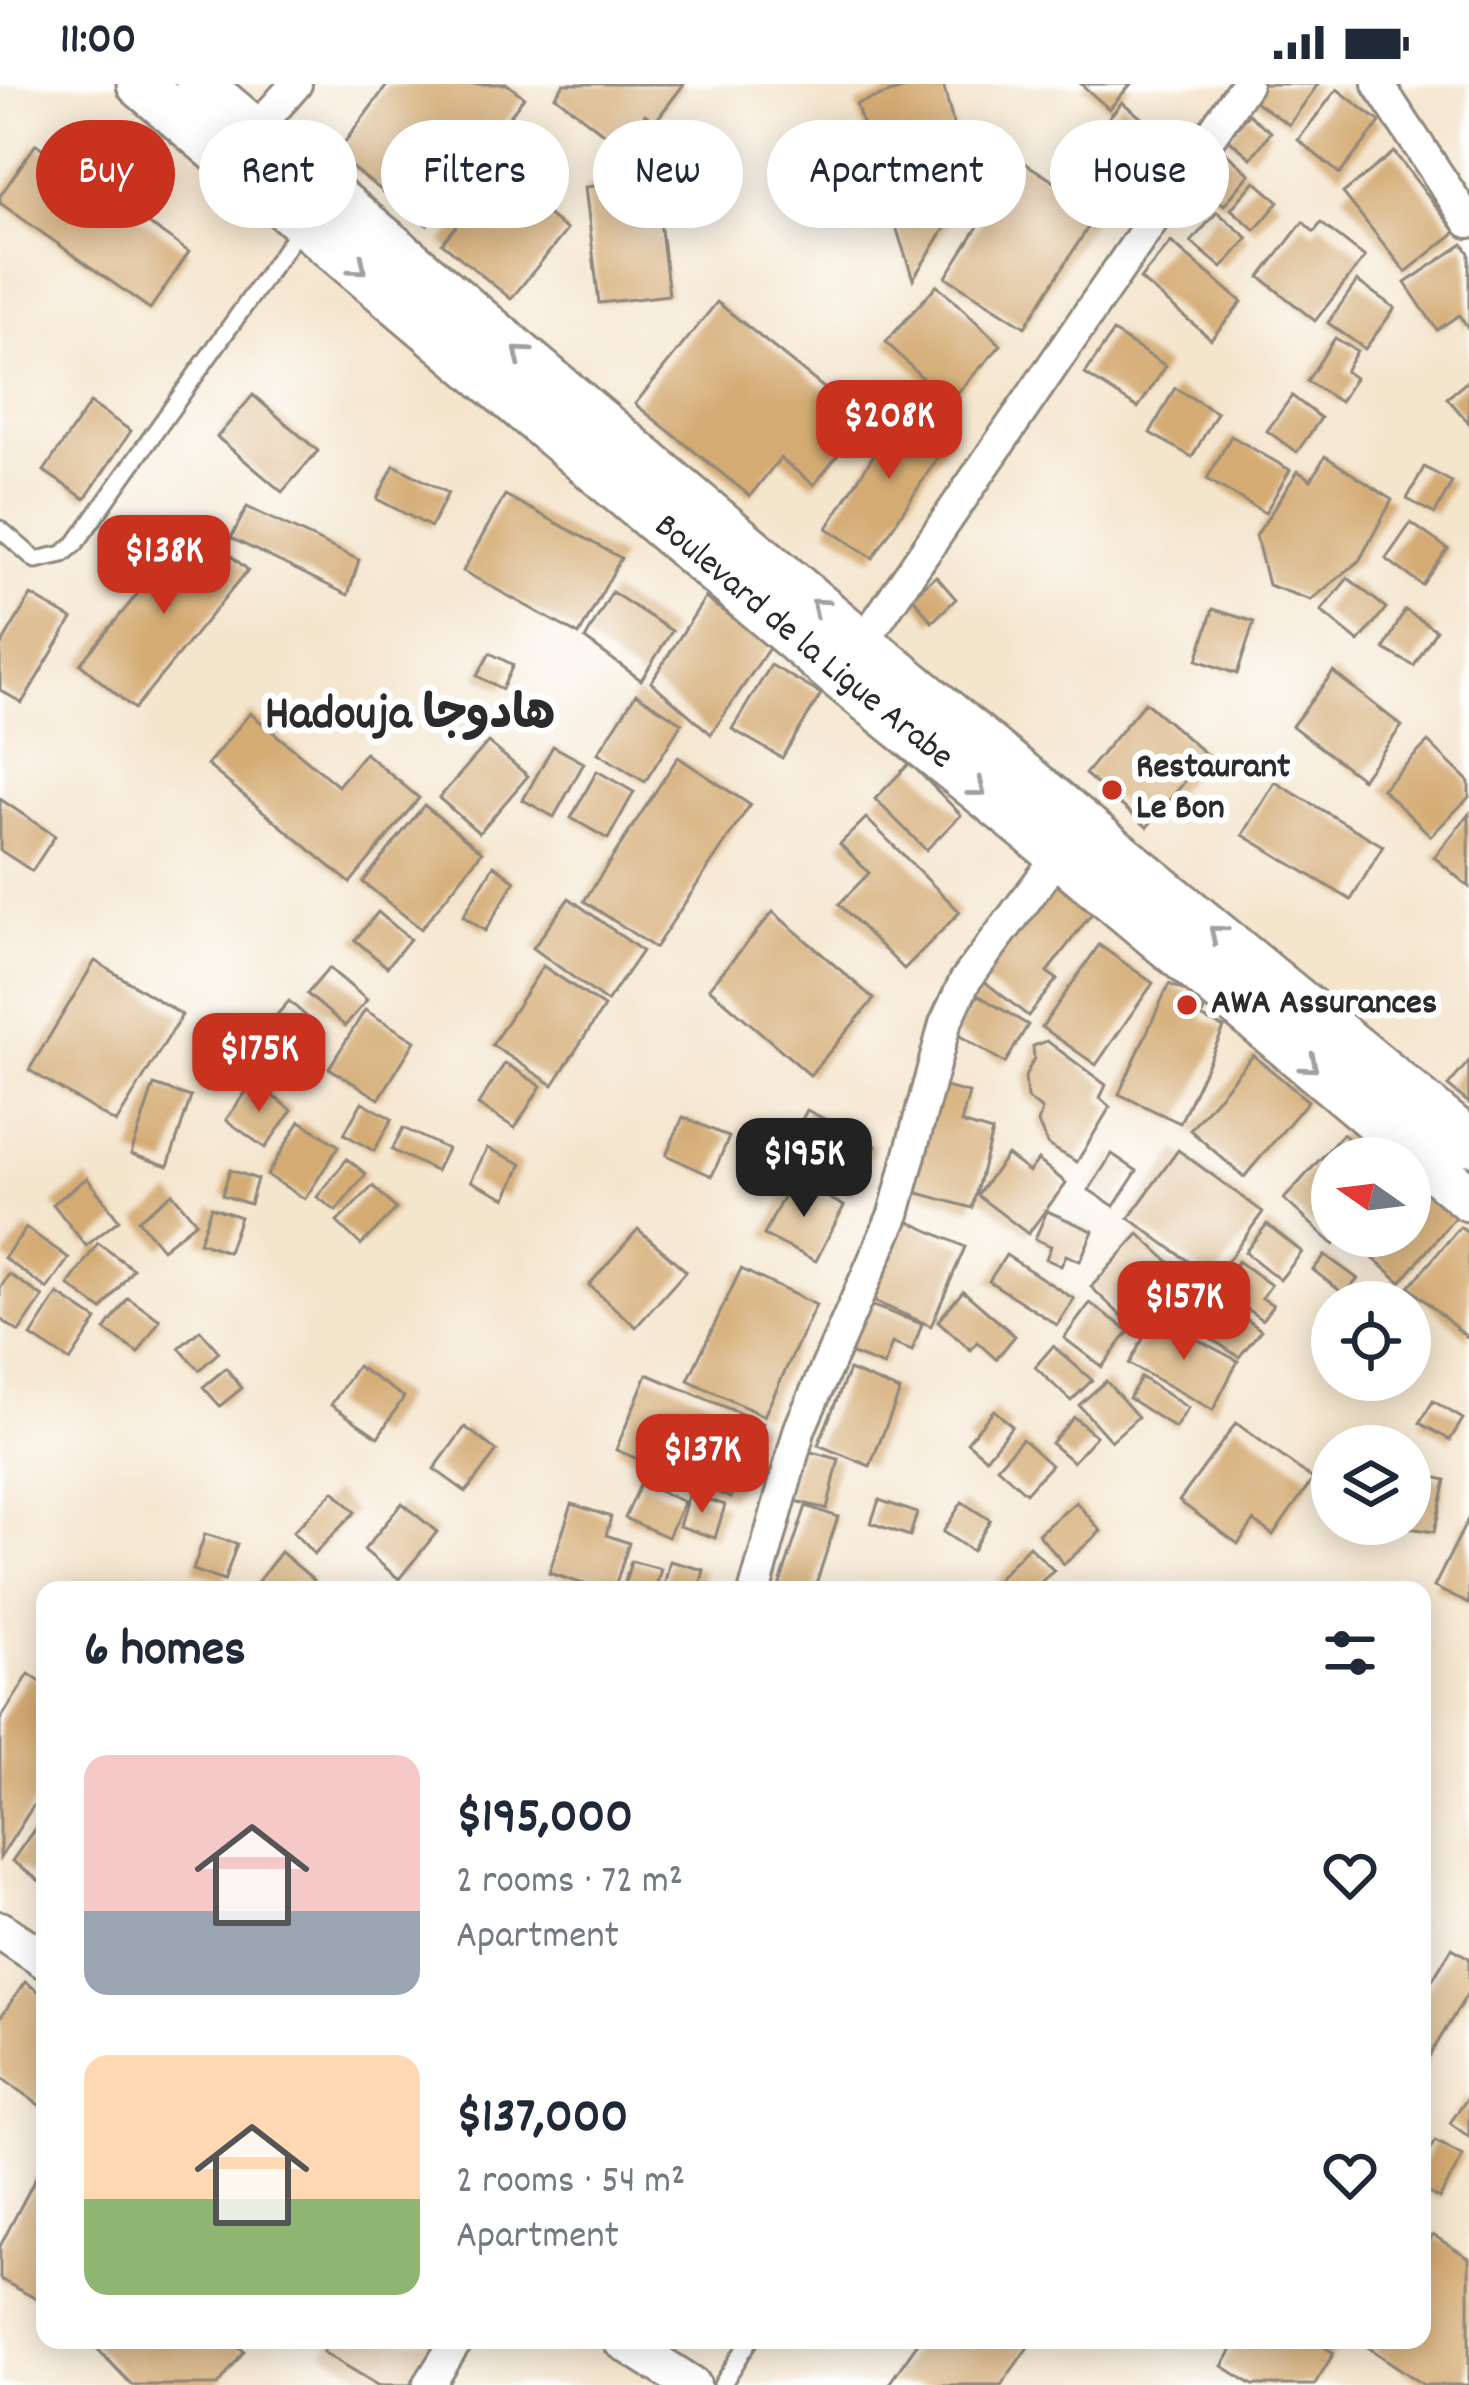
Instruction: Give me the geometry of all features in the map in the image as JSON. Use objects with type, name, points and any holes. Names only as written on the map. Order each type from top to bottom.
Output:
[{"type":"main road","name":"Boulevard de la Ligue Arabe","points":[[140,84],[202,120]]},
{"type":"main road","name":"Boulevard de la Ligue Arabe","points":[[199,84],[225,120]]},
{"type":"main road","name":"Boulevard de la Ligue Arabe","points":[[315,228],[1071,838],[1469,1142]]},
{"type":"main road","name":"Boulevard de la Ligue Arabe","points":[[342,228],[851,659]]},
{"type":"main road","name":"Boulevard de la Ligue Arabe","points":[[1071,838],[1469,1198]]},
{"type":"street","points":[[264,120],[296,84]]},
{"type":"street","points":[[851,659],[1246,84]]},
{"type":"street","points":[[1378,84],[1469,222]]},
{"type":"street","points":[[757,1581],[800,1427],[894,1214],[945,1024],[965,982],[1071,838]]},
{"type":"street","points":[[0,1930],[36,1954]]},
{"type":"street","points":[[429,2385],[451,2349]]},
{"type":"street","points":[[635,2349],[692,2385]]},
{"type":"lane","points":[[0,529],[36,560],[63,554],[76,543],[299,228]]},
{"type":"lane","points":[[722,2385],[744,2349]]},
{"type":"building","points":[[388,84],[507,84],[524,97],[507,120],[381,120],[381,190],[357,172],[357,126]]},
{"type":"building","points":[[564,84],[684,84],[657,120],[645,114],[640,120],[593,120],[593,125],[555,96]]},
{"type":"building","points":[[917,84],[943,84],[952,120],[861,120],[856,104]]},
{"type":"building","points":[[1081,84],[1131,84],[1109,109]]},
{"type":"building","points":[[1262,84],[1318,84],[1289,125],[1252,99]]},
{"type":"building","points":[[1337,89],[1380,122],[1340,174],[1298,140]]},
{"type":"building","points":[[1122,102],[1144,120],[1107,120]]},
{"type":"building","points":[[1248,114],[1271,132],[1251,158],[1229,138]]},
{"type":"building","points":[[36,144],[36,228],[155,228],[189,252],[150,309],[0,203],[0,196]]},
{"type":"building","points":[[1394,152],[1456,232],[1406,272],[1343,193]]},
{"type":"building","points":[[1229,156],[1250,174],[1229,199]]},
{"type":"building","points":[[1026,164],[1050,179],[1050,228],[1088,228],[1025,327],[946,277],[977,228],[1026,228]]},
{"type":"building","points":[[1255,181],[1279,202],[1255,230],[1231,209]]},
{"type":"building","points":[[593,186],[593,228],[661,228],[669,295],[599,303],[585,187]]},
{"type":"building","points":[[1229,222],[1248,238],[1222,268],[1191,242],[1203,228],[1229,228]]},
{"type":"building","points":[[1303,222],[1314,232],[1321,223],[1365,257],[1315,321],[1260,277]]},
{"type":"building","points":[[455,228],[567,230],[511,299],[442,243]]},
{"type":"building","points":[[896,228],[945,228],[913,279]]},
{"type":"building","points":[[1171,242],[1242,302],[1211,339],[1140,279]]},
{"type":"building","points":[[1463,244],[1469,253],[1469,330],[1459,315],[1437,330],[1405,283]]},
{"type":"building","points":[[1357,281],[1395,308],[1365,349],[1328,323]]},
{"type":"building","points":[[937,285],[1001,345],[948,403],[886,342]]},
{"type":"building","points":[[717,302],[865,421],[814,485],[780,458],[750,496],[635,404]]},
{"type":"building","points":[[1113,332],[1166,366],[1138,408],[1085,374]]},
{"type":"building","points":[[1335,338],[1357,351],[1345,371],[1355,378],[1340,402],[1307,381]]},
{"type":"building","points":[[1469,380],[1469,423],[1447,398]]},
{"type":"building","points":[[1175,388],[1217,413],[1192,457],[1150,433]]},
{"type":"building","points":[[253,395],[318,451],[282,492],[217,437]]},
{"type":"building","points":[[1292,396],[1321,418],[1297,452],[1267,431]]},
{"type":"building","points":[[90,403],[131,431],[85,499],[44,471]]},
{"type":"building","points":[[905,406],[952,435],[873,558],[827,528]]},
{"type":"building","points":[[1231,436],[1290,470],[1265,513],[1207,479]]},
{"type":"building","points":[[1325,456],[1392,500],[1359,561],[1311,600],[1268,585],[1256,536],[1298,471],[1311,480]]},
{"type":"building","points":[[394,465],[448,493],[431,527],[377,499]]},
{"type":"building","points":[[1424,467],[1452,482],[1435,514],[1407,499]]},
{"type":"building","points":[[505,495],[621,558],[579,635],[463,571]]},
{"type":"building","points":[[247,507],[359,560],[348,595],[231,538]]},
{"type":"building","points":[[1411,523],[1448,549],[1422,585],[1386,559]]},
{"type":"building","points":[[194,525],[248,570],[134,709],[80,664]]},
{"type":"building","points":[[936,576],[956,599],[932,622],[912,596]]},
{"type":"building","points":[[1348,578],[1386,608],[1359,642],[1321,611]]},
{"type":"building","points":[[612,592],[672,631],[641,680],[585,639]]},
{"type":"building","points":[[31,595],[72,619],[22,703],[0,690],[0,647]]},
{"type":"building","points":[[705,598],[771,645],[711,734],[651,682]]},
{"type":"building","points":[[1213,609],[1254,622],[1237,674],[1197,660]]},
{"type":"building","points":[[1405,610],[1436,630],[1414,666],[1384,649]]},
{"type":"building","points":[[490,653],[513,665],[502,689],[477,676]]},
{"type":"building","points":[[771,665],[821,694],[782,758],[732,729]]},
{"type":"building","points":[[1333,672],[1402,726],[1362,779],[1292,726]]},
{"type":"building","points":[[636,694],[682,723],[645,782],[598,753]]},
{"type":"building","points":[[1145,702],[1207,755],[1147,827],[1085,774]]},
{"type":"building","points":[[250,713],[338,786],[365,753],[419,798],[350,883],[207,765]]},
{"type":"building","points":[[488,742],[528,776],[479,833],[439,798]]},
{"type":"building","points":[[1428,742],[1469,782],[1469,797],[1431,836],[1382,789]]},
{"type":"building","points":[[553,746],[584,763],[554,817],[523,800]]},
{"type":"building","points":[[678,757],[750,805],[655,948],[584,901]]},
{"type":"building","points":[[910,763],[961,815],[926,850],[875,799]]},
{"type":"building","points":[[597,771],[634,792],[608,839],[571,818]]},
{"type":"building","points":[[1275,782],[1383,846],[1351,900],[1243,835]]},
{"type":"building","points":[[0,799],[55,836],[32,871],[0,850]]},
{"type":"building","points":[[424,805],[482,852],[421,929],[363,882]]},
{"type":"building","points":[[1469,814],[1469,887],[1434,857]]},
{"type":"building","points":[[866,818],[960,912],[904,969],[839,904],[869,873],[840,844]]},
{"type":"building","points":[[494,865],[515,881],[485,931],[463,916]]},
{"type":"building","points":[[1049,879],[1092,913],[1047,972],[1057,979],[1028,1016],[976,975]]},
{"type":"building","points":[[569,898],[642,951],[607,1002],[533,948]]},
{"type":"building","points":[[378,912],[410,939],[387,967],[355,940]]},
{"type":"building","points":[[773,912],[874,999],[810,1075],[709,988]]},
{"type":"building","points":[[1099,945],[1153,983],[1096,1065],[1042,1027]]},
{"type":"building","points":[[95,961],[182,1015],[116,1123],[29,1070]]},
{"type":"building","points":[[543,966],[604,1007],[553,1085],[492,1045]]},
{"type":"building","points":[[329,968],[367,1000],[345,1026],[307,994]]},
{"type":"building","points":[[1169,984],[1208,1002],[1201,1017],[1224,1028],[1180,1123],[1119,1094]]},
{"type":"building","points":[[978,995],[1028,1025],[1005,1063],[955,1033]]},
{"type":"building","points":[[289,1001],[325,1033],[303,1059],[267,1026]]},
{"type":"building","points":[[365,1010],[415,1041],[379,1099],[329,1068]]},
{"type":"building","points":[[1047,1041],[1106,1085],[1100,1098],[1110,1107],[1077,1162],[1048,1145],[1038,1123],[1042,1110],[1027,1098],[1025,1077],[1034,1058],[1033,1046]]},
{"type":"building","points":[[1253,1055],[1308,1101],[1244,1177],[1190,1130]]},
{"type":"building","points":[[1469,1061],[1469,1103],[1448,1086]]},
{"type":"building","points":[[505,1063],[541,1086],[515,1128],[478,1105]]},
{"type":"building","points":[[253,1082],[292,1110],[265,1148],[226,1120]]},
{"type":"building","points":[[154,1085],[191,1097],[168,1166],[131,1154]]},
{"type":"building","points":[[936,1085],[969,1093],[961,1123],[992,1132],[972,1208],[908,1190]]},
{"type":"building","points":[[362,1102],[392,1119],[374,1151],[344,1134]]},
{"type":"building","points":[[807,1110],[876,1146],[849,1197],[780,1161]]},
{"type":"building","points":[[683,1117],[729,1137],[712,1176],[666,1155]]},
{"type":"building","points":[[300,1121],[339,1146],[305,1199],[267,1175]]},
{"type":"building","points":[[403,1128],[447,1149],[436,1171],[392,1150]]},
{"type":"building","points":[[487,1148],[522,1164],[506,1198],[471,1181]]},
{"type":"building","points":[[1178,1150],[1263,1212],[1214,1280],[1129,1218]]},
{"type":"building","points":[[1112,1154],[1137,1171],[1114,1206],[1089,1190]]},
{"type":"building","points":[[1007,1155],[1029,1172],[1038,1160],[1066,1183],[1028,1234],[977,1195]]},
{"type":"building","points":[[347,1159],[366,1174],[336,1211],[317,1197]]},
{"type":"building","points":[[1311,1169],[1311,1224],[1284,1199]]},
{"type":"building","points":[[230,1170],[257,1179],[250,1204],[222,1195]]},
{"type":"building","points":[[87,1178],[119,1220],[86,1246],[53,1204]]},
{"type":"building","points":[[792,1179],[844,1206],[816,1261],[764,1235]]},
{"type":"building","points":[[373,1186],[396,1209],[361,1245],[337,1222]]},
{"type":"building","points":[[172,1193],[196,1222],[162,1249],[138,1220]]},
{"type":"building","points":[[1431,1195],[1456,1216],[1431,1246]]},
{"type":"building","points":[[211,1207],[240,1217],[228,1252],[199,1242]]},
{"type":"building","points":[[1047,1211],[1093,1231],[1080,1261],[1066,1255],[1061,1266],[1046,1259],[1051,1246],[1035,1239]]},
{"type":"building","points":[[901,1218],[965,1247],[931,1326],[866,1298]]},
{"type":"building","points":[[1267,1224],[1302,1252],[1280,1280],[1245,1252]]},
{"type":"building","points":[[1460,1227],[1469,1234],[1469,1339],[1431,1306],[1431,1281],[1414,1281]]},
{"type":"building","points":[[26,1228],[69,1258],[47,1289],[4,1258]]},
{"type":"building","points":[[638,1229],[686,1271],[636,1327],[589,1285]]},
{"type":"building","points":[[1139,1234],[1179,1271],[1131,1325],[1091,1287]]},
{"type":"building","points":[[98,1243],[133,1269],[102,1310],[68,1285]]},
{"type":"building","points":[[1006,1255],[1074,1299],[1057,1325],[989,1281]]},
{"type":"building","points":[[1328,1257],[1358,1279],[1327,1281],[1313,1270]]},
{"type":"building","points":[[1372,1257],[1422,1257],[1400,1281]]},
{"type":"building","points":[[1238,1261],[1271,1285],[1262,1298],[1273,1305],[1262,1320],[1219,1289]]},
{"type":"building","points":[[741,1269],[816,1305],[764,1416],[688,1380]]},
{"type":"building","points":[[9,1274],[43,1297],[19,1332],[0,1319],[0,1288]]},
{"type":"building","points":[[1197,1282],[1261,1330],[1239,1357],[1174,1314]]},
{"type":"building","points":[[963,1291],[1015,1336],[996,1359],[977,1342],[971,1350],[938,1321]]},
{"type":"building","points":[[58,1294],[97,1320],[70,1361],[31,1336]]},
{"type":"building","points":[[128,1298],[160,1320],[138,1353],[105,1330]]},
{"type":"building","points":[[862,1302],[922,1324],[912,1351],[892,1343],[884,1366],[844,1351]]},
{"type":"building","points":[[1090,1303],[1129,1331],[1102,1367],[1064,1338]]},
{"type":"building","points":[[1155,1317],[1238,1361],[1213,1410],[1129,1364]]},
{"type":"building","points":[[200,1330],[219,1352],[199,1370],[179,1348]]},
{"type":"building","points":[[1053,1346],[1092,1380],[1071,1401],[1035,1367]]},
{"type":"building","points":[[357,1366],[404,1397],[378,1437],[331,1405]]},
{"type":"building","points":[[226,1368],[242,1388],[220,1406],[203,1387]]},
{"type":"building","points":[[849,1370],[900,1391],[870,1466],[818,1445]]},
{"type":"building","points":[[647,1374],[763,1423],[731,1498],[616,1450]]},
{"type":"building","points":[[1141,1377],[1188,1408],[1175,1428],[1129,1398]]},
{"type":"building","points":[[1106,1381],[1138,1417],[1111,1441],[1079,1405]]},
{"type":"building","points":[[1433,1401],[1463,1419],[1450,1440],[1431,1425],[1420,1423]]},
{"type":"building","points":[[994,1410],[1012,1426],[986,1458],[967,1442]]},
{"type":"building","points":[[1074,1417],[1096,1436],[1073,1462],[1051,1443]]},
{"type":"building","points":[[1236,1423],[1311,1478],[1273,1535],[1254,1521],[1238,1544],[1179,1501]]},
{"type":"building","points":[[465,1427],[497,1451],[466,1492],[434,1469]]},
{"type":"building","points":[[1022,1439],[1051,1465],[1026,1493],[997,1467]]},
{"type":"building","points":[[799,1449],[839,1459],[827,1509],[787,1499]]},
{"type":"building","points":[[1431,1477],[1446,1480],[1431,1532]]},
{"type":"building","points":[[641,1483],[684,1502],[668,1537],[625,1518]]},
{"type":"building","points":[[334,1491],[355,1512],[314,1554],[293,1532]]},
{"type":"building","points":[[689,1493],[725,1505],[715,1538],[679,1526]]},
{"type":"building","points":[[879,1500],[917,1513],[910,1536],[871,1523]]},
{"type":"building","points":[[962,1502],[990,1520],[972,1551],[943,1532]]},
{"type":"building","points":[[1076,1502],[1101,1531],[1064,1564],[1038,1534]]},
{"type":"building","points":[[402,1503],[437,1532],[399,1579],[364,1550]]},
{"type":"building","points":[[572,1504],[611,1517],[606,1535],[629,1543],[617,1581],[574,1581],[549,1573]]},
{"type":"building","points":[[806,1506],[838,1517],[817,1581],[781,1581]]},
{"type":"building","points":[[1469,1517],[1469,1604],[1434,1587]]},
{"type":"building","points":[[205,1534],[237,1544],[224,1581],[193,1570]]},
{"type":"building","points":[[1029,1546],[1054,1571],[1042,1581],[997,1580]]},
{"type":"building","points":[[281,1552],[314,1580],[313,1581],[258,1581]]},
{"type":"building","points":[[631,1561],[661,1569],[658,1581],[625,1581]]},
{"type":"building","points":[[670,1561],[704,1570],[701,1581],[665,1581]]},
{"type":"building","points":[[29,1674],[36,1679],[36,1801],[0,1858],[0,1720]]},
{"type":"building","points":[[36,1827],[36,1878],[12,1861]]},
{"type":"building","points":[[1452,1948],[1469,1958],[1469,1991],[1431,2053],[1431,1982]]},
{"type":"building","points":[[25,1982],[36,1990],[36,2103],[0,2077],[0,2018]]},
{"type":"building","points":[[1469,2096],[1469,2137],[1450,2123]]},
{"type":"building","points":[[1435,2141],[1463,2156],[1439,2199],[1431,2194]]},
{"type":"building","points":[[36,2177],[36,2299],[0,2279],[0,2246]]},
{"type":"building","points":[[1433,2235],[1469,2258],[1469,2385],[1424,2385],[1371,2349],[1431,2349]]},
{"type":"building","points":[[98,2349],[244,2351],[218,2385],[132,2385]]},
{"type":"building","points":[[433,2349],[410,2385],[378,2385],[323,2352]]},
{"type":"building","points":[[914,2349],[1027,2349],[1001,2385],[888,2385]]},
{"type":"building","points":[[1232,2349],[1328,2349],[1334,2353],[1314,2385],[1253,2385],[1222,2366]]},
{"type":"place","name":"Restaurant Le Bon","points":[[1112,790]]},
{"type":"place","name":"AWA Assurances","points":[[1187,1005]]},
{"type":"district","name":"Hadouja هادوجا","points":[[410,717]]}]
